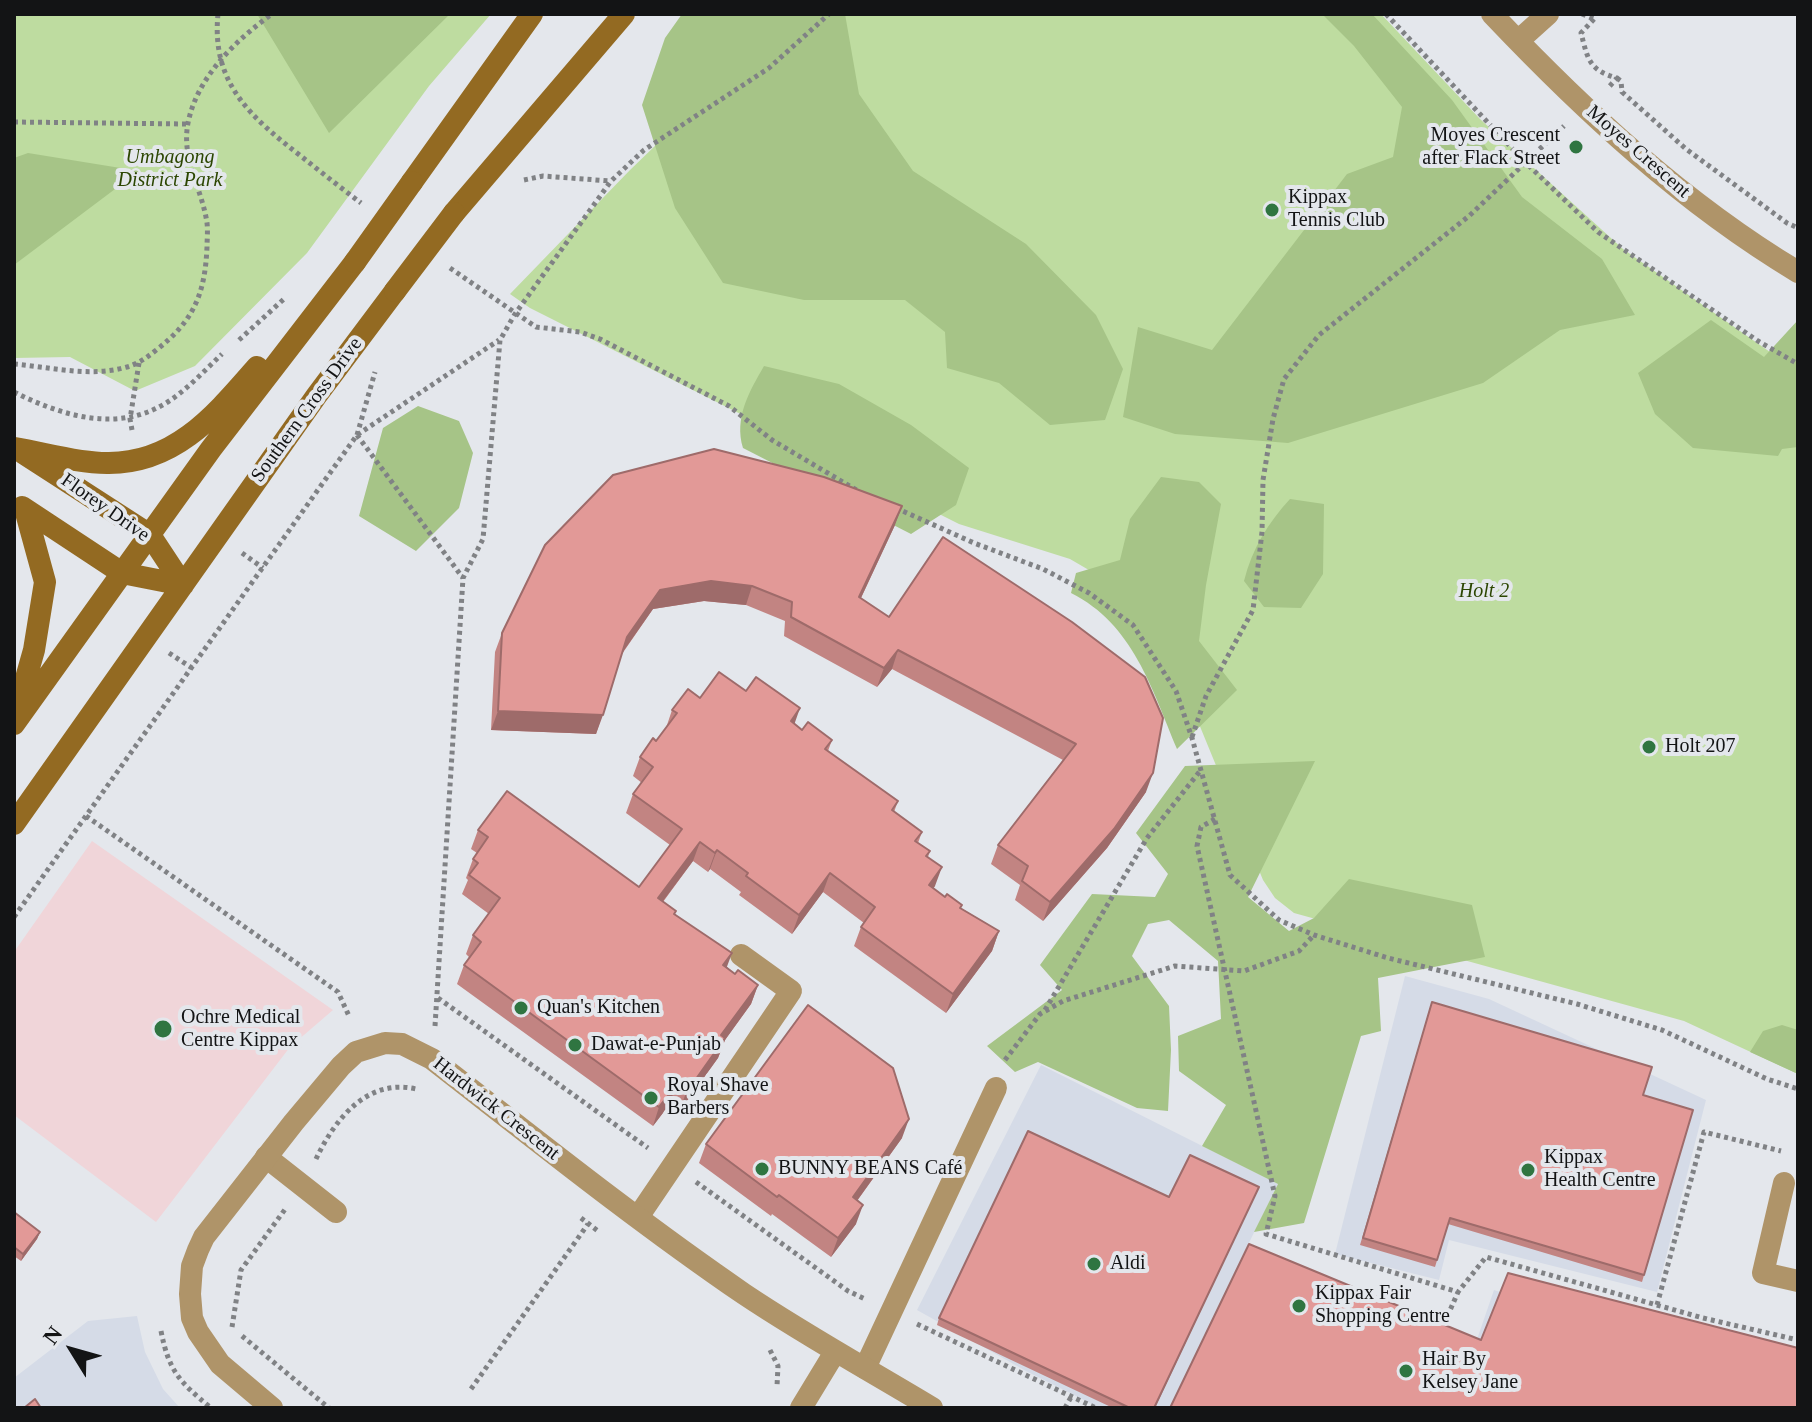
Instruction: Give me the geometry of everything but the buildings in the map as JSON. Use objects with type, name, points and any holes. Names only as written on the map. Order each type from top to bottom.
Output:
[{"type":"main road","points":[[14,723],[211,449],[355,262],[532,14]]},
{"type":"main road","name":"Southern Cross Drive","points":[[14,824],[317,395],[395,291],[454,213],[624,14]]},
{"type":"main road","points":[[15,448],[104,463],[136,462],[180,444],[235,392],[355,262]]},
{"type":"main road","name":"Florey Drive","points":[[15,448],[150,535],[183,585]]},
{"type":"main road","points":[[14,723],[34,650],[45,582],[19,506]]},
{"type":"main road","name":"Florey Drive","points":[[19,506],[122,573],[183,585]]},
{"type":"street","name":"Moyes Crescent","points":[[1492,14],[1585,108],[1681,191],[1798,272]]},
{"type":"street","points":[[1518,41],[1548,14]]},
{"type":"street","points":[[638,1217],[791,991],[741,955]]},
{"type":"street","name":"Hardwick Crescent","points":[[272,1408],[220,1364],[207,1348],[192,1318],[192,1266],[204,1237],[318,1091],[356,1052],[385,1043],[402,1044],[432,1059],[609,1197],[744,1294],[835,1352],[932,1408]]},
{"type":"street","points":[[865,1368],[996,1088]]},
{"type":"street","points":[[266,1157],[336,1212]]},
{"type":"street","points":[[1784,1183],[1763,1273],[1798,1281]]},
{"type":"street","points":[[801,1408],[835,1352]]},
{"type":"path","points":[[218,14],[220,61],[238,98],[265,128],[365,206]]},
{"type":"path","points":[[14,364],[91,371],[121,369],[139,363],[177,335],[197,305],[206,268],[207,223],[186,155],[188,124],[201,87],[220,61],[272,14]]},
{"type":"path","points":[[432,1059],[463,578],[483,539],[500,340],[515,314],[611,181],[644,150],[769,68],[829,14]]},
{"type":"path","points":[[1386,14],[1525,162],[1598,232],[1758,341],[1798,364]]},
{"type":"path","points":[[1582,14],[1594,17],[1581,33],[1588,60],[1601,73],[1621,81],[1622,92],[1686,149],[1798,228]]},
{"type":"path","points":[[1192,738],[1206,696],[1253,610],[1262,532],[1263,480],[1273,419],[1284,379],[1319,335],[1469,216],[1617,78]]},
{"type":"path","points":[[14,122],[188,124]]},
{"type":"path","points":[[515,182],[543,176],[611,181]]},
{"type":"path","points":[[443,263],[536,327],[580,332],[600,339],[729,406],[772,440],[859,491]]},
{"type":"path","points":[[14,392],[72,416],[130,419],[165,404],[181,392],[285,298]]},
{"type":"path","points":[[14,917],[357,435],[500,340]]},
{"type":"path","points":[[130,419],[139,363]]},
{"type":"path","points":[[357,435],[463,578]]},
{"type":"path","points":[[887,504],[974,543],[1043,569],[1089,593],[1133,625],[1176,691],[1230,875],[1279,920],[1314,935],[1388,958],[1577,1004],[1662,1030],[1767,1079],[1798,1089]]},
{"type":"path","points":[[996,1088],[1005,1058],[1044,1012],[1147,838],[1201,770]]},
{"type":"path","points":[[86,816],[338,992],[349,1016]]},
{"type":"path","points":[[1215,819],[1201,827],[1197,846],[1275,1196],[1266,1234],[1458,1292]]},
{"type":"path","points":[[1044,1012],[1063,1001],[1175,966],[1244,971],[1299,951],[1314,935]]},
{"type":"path","points":[[438,997],[848,1291],[1096,1408]]},
{"type":"path","points":[[329,1408],[232,1328],[241,1270],[302,1185],[324,1141],[363,1097],[385,1088],[413,1087],[426,1092]]},
{"type":"path","points":[[1657,1305],[1704,1132],[1785,1152]]},
{"type":"path","points":[[471,1389],[646,1146]]},
{"type":"path","points":[[577,1215],[601,1233]]},
{"type":"path","points":[[1440,1332],[1458,1292],[1486,1257],[1657,1305],[1798,1340]]},
{"type":"path","points":[[769,1347],[778,1366],[776,1391]]},
{"type":"path","points":[[1065,1408],[1071,1397]]},
{"type":"shaded area","name":"Ochre Medical Centre Kippax","points":[[92,841],[333,1010],[290,1047],[156,1222],[14,1115],[14,952]]},
{"type":"shaded area","name":"Kippax Health Centre","points":[[1405,976],[1489,999],[1706,1100],[1657,1292],[1449,1240],[1439,1280],[1335,1254]]},
{"type":"shaded area","points":[[1041,1065],[1278,1184],[1239,1263],[1404,1331],[1473,1351],[1494,1290],[1798,1408],[1100,1408],[917,1310]]},
{"type":"shaded area","points":[[137,1316],[145,1352],[163,1389],[180,1408],[14,1408],[14,1378],[88,1321]]},
{"type":"green space","name":"Umbagong District Park","points":[[14,14],[491,14],[429,86],[307,253],[195,366],[135,391],[70,357],[14,358]]},
{"type":"green space","points":[[257,14],[450,14],[329,133]]},
{"type":"green space","points":[[682,14],[845,14],[859,94],[913,171],[1026,244],[1096,315],[1123,369],[1105,420],[1050,425],[999,383],[947,368],[945,332],[905,300],[804,300],[723,283],[675,208],[642,105],[665,38]]},
{"type":"green space","name":"Holt 2","points":[[792,14],[1381,14],[1480,119],[1623,249],[1798,369],[1798,1074],[1684,1021],[1294,913],[1275,898],[1263,880],[1167,646],[1118,587],[1070,559],[959,524],[530,308],[510,294],[630,170]]},
{"type":"green space","points":[[1322,14],[1372,14],[1452,100],[1522,197],[1602,259],[1635,315],[1560,330],[1483,383],[1288,443],[1175,434],[1123,417],[1138,327],[1212,350],[1347,174],[1393,157],[1402,107],[1354,46]]},
{"type":"green space","points":[[28,153],[139,171],[14,265],[14,158]]},
{"type":"green space","points":[[1711,320],[1764,357],[1798,320],[1798,447],[1782,449],[1778,456],[1693,448],[1655,414],[1638,373]]},
{"type":"green space","points":[[764,366],[839,384],[911,425],[969,468],[956,505],[911,534],[743,448],[742,416],[748,395]]},
{"type":"green space","points":[[418,406],[459,421],[473,453],[459,508],[416,551],[359,516],[383,428]]},
{"type":"green space","points":[[1161,477],[1199,482],[1221,504],[1199,641],[1237,690],[1177,749],[1149,681],[1125,640],[1092,606],[1071,593],[1076,573],[1120,560],[1130,519]]},
{"type":"green space","points":[[1290,499],[1324,504],[1323,574],[1301,608],[1264,607],[1244,581],[1262,537]]},
{"type":"green space","points":[[1315,761],[1248,897],[1289,931],[1314,918],[1349,879],[1472,905],[1485,957],[1378,978],[1381,1031],[1361,1036],[1304,1223],[1254,1232],[1278,1184],[1202,1146],[1226,1105],[1179,1071],[1178,1036],[1221,1019],[1218,961],[1169,920],[1148,924],[1132,956],[1169,1006],[1171,1050],[1168,1111],[1137,1108],[1038,1062],[1015,1072],[987,1046],[1062,990],[1040,965],[1092,894],[1155,897],[1168,874],[1136,833],[1185,766]]},
{"type":"green space","points":[[1782,1025],[1798,1030],[1798,1074],[1750,1052],[1763,1031]]},
{"type":"place","name":"Moyes Crescent after Flack Street","points":[[1576,147]]},
{"type":"place","name":"Kippax Tennis Club","points":[[1272,210]]},
{"type":"place","name":"Holt 207","points":[[1649,747]]},
{"type":"place","name":"Quan's Kitchen","points":[[521,1008]]},
{"type":"place","name":"Ochre Medical Centre Kippax","points":[[163,1029]]},
{"type":"place","name":"Dawat-e-Punjab","points":[[575,1045]]},
{"type":"place","name":"Royal Shave Barbers","points":[[651,1098]]},
{"type":"place","name":"BUNNY BEANS Café","points":[[762,1169]]},
{"type":"place","name":"Kippax Health Centre","points":[[1528,1170]]},
{"type":"place","name":"Aldi","points":[[1094,1264]]},
{"type":"place","name":"Kippax Fair Shopping Centre","points":[[1299,1306]]},
{"type":"place","name":"Hair By Kelsey Jane","points":[[1406,1371]]}]
